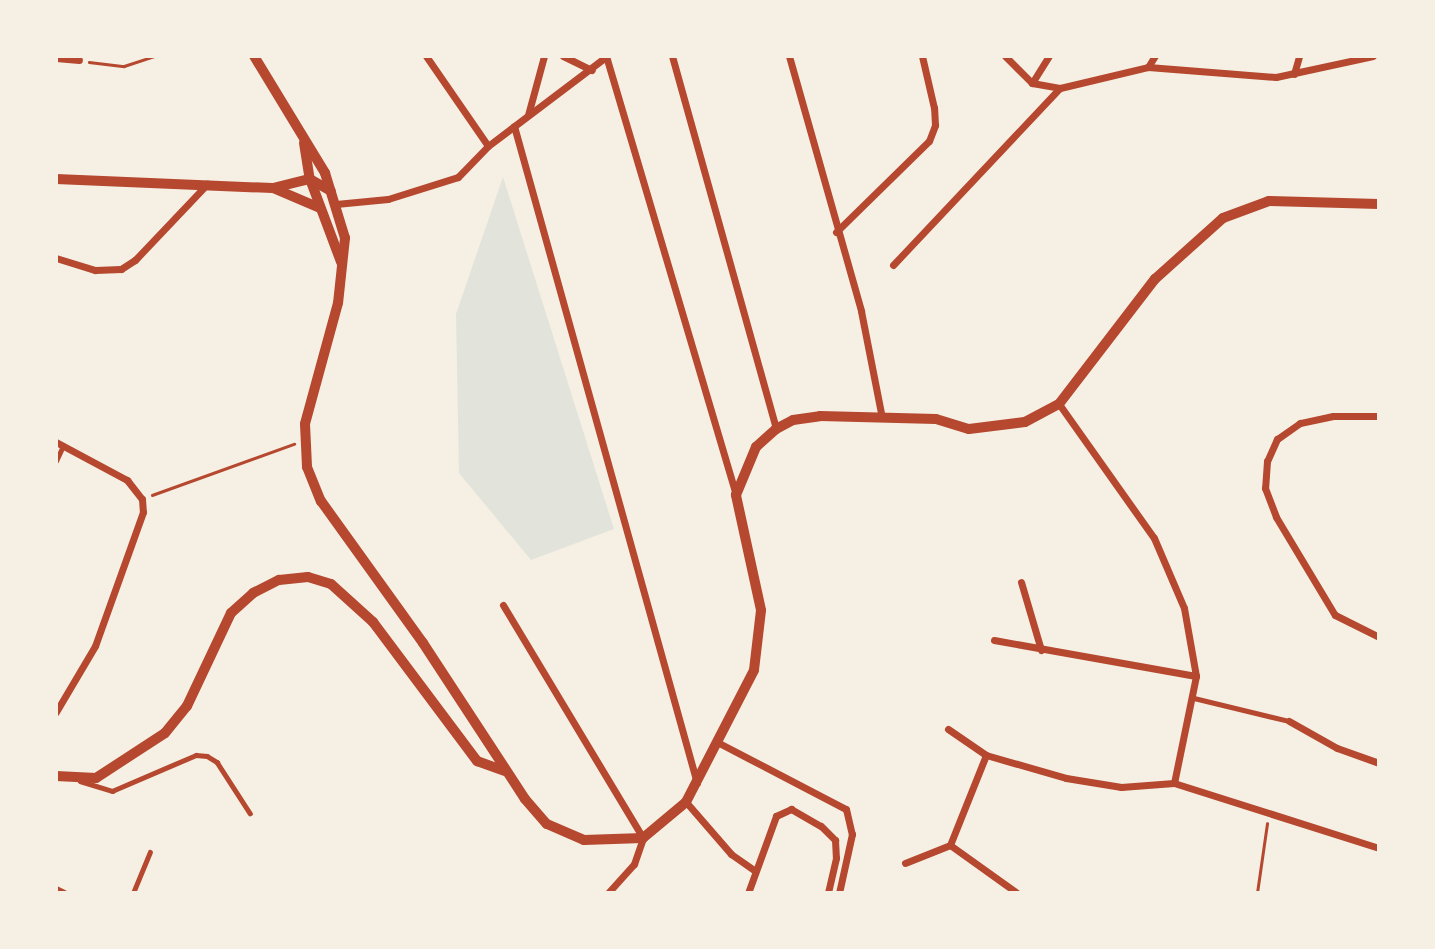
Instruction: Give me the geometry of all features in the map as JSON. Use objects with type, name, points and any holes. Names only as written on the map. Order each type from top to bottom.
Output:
[{"type":"street","points":[[254,56],[304,143],[315,155],[336,204],[345,238],[338,303],[304,441],[307,467],[321,502],[423,643],[504,771],[547,824],[584,840],[643,838]]},
{"type":"street","points":[[426,56],[488,146]]},
{"type":"street","points":[[528,116],[544,56]]},
{"type":"street","points":[[563,56],[592,69]]},
{"type":"street","points":[[336,204],[426,190],[458,177],[488,146],[607,56],[736,495],[758,587],[761,634],[754,670],[719,743],[686,802],[643,838],[634,864],[608,893]]},
{"type":"street","points":[[672,56],[776,429]]},
{"type":"street","points":[[789,56],[836,232],[861,311],[882,418]]},
{"type":"street","points":[[836,232],[929,141],[935,125],[922,56]]},
{"type":"street","points":[[1005,56],[1032,83],[1060,88],[1149,66],[1252,78],[1294,74],[1373,56]]},
{"type":"street","points":[[1032,83],[1049,56]]},
{"type":"street","points":[[1149,66],[1155,56]]},
{"type":"street","points":[[1294,74],[1299,56]]},
{"type":"street","points":[[56,58],[78,58]]},
{"type":"street","points":[[892,264],[1060,88]]},
{"type":"street","points":[[514,126],[697,783]]},
{"type":"street","points":[[304,143],[310,179],[341,264]]},
{"type":"street","points":[[56,179],[273,188],[310,179],[331,191]]},
{"type":"street","points":[[56,258],[95,270],[121,269],[135,260],[207,184]]},
{"type":"street","points":[[273,188],[320,208]]},
{"type":"street","points":[[736,495],[757,447],[776,429],[820,416],[936,419],[969,429],[991,429],[1025,422],[1059,404],[1155,279],[1223,218],[1269,201],[1379,204]]},
{"type":"street","points":[[1059,404],[1154,538],[1184,608],[1196,676],[1194,698],[1174,783]]},
{"type":"street","points":[[1379,416],[1333,416],[1300,423],[1277,439],[1267,461],[1265,488],[1276,516],[1335,615],[1379,637]]},
{"type":"street","points":[[56,712],[95,646],[138,535],[142,499],[127,480],[60,444]]},
{"type":"street","points":[[56,776],[80,780],[106,771],[176,722],[231,613],[253,593],[279,580],[308,577],[331,584],[373,622],[477,761],[504,771]]},
{"type":"street","points":[[1021,582],[1041,650]]},
{"type":"street","points":[[503,605],[643,838]]},
{"type":"street","points":[[995,640],[1196,676]]},
{"type":"street","points":[[1289,721],[1337,748],[1379,763]]},
{"type":"street","points":[[948,729],[986,755],[1096,786],[1174,783],[1379,848]]},
{"type":"street","points":[[719,743],[846,809],[852,834],[839,893]]},
{"type":"street","points":[[905,863],[950,845],[986,755]]},
{"type":"street","points":[[686,802],[731,854],[755,871]]},
{"type":"street","points":[[740,893],[748,890],[776,816],[791,809],[821,826],[835,840],[836,858],[828,893]]},
{"type":"street","points":[[950,845],[1017,893]]},
{"type":"street","points":[[56,889],[64,893]]},
{"type":"lane","points":[[56,461],[60,444]]},
{"type":"lane","points":[[1194,698],[1289,721]]},
{"type":"lane","points":[[80,780],[112,791],[196,755],[207,756],[217,762],[250,813]]},
{"type":"lane","points":[[133,893],[150,852]]},
{"type":"path","points":[[78,58],[124,66],[155,56]]},
{"type":"path","points":[[142,499],[304,441]]},
{"type":"path","points":[[1256,893],[1268,814]]},
{"type":"shaded area","points":[[503,177],[614,529],[531,560],[459,473],[456,314]]}]
